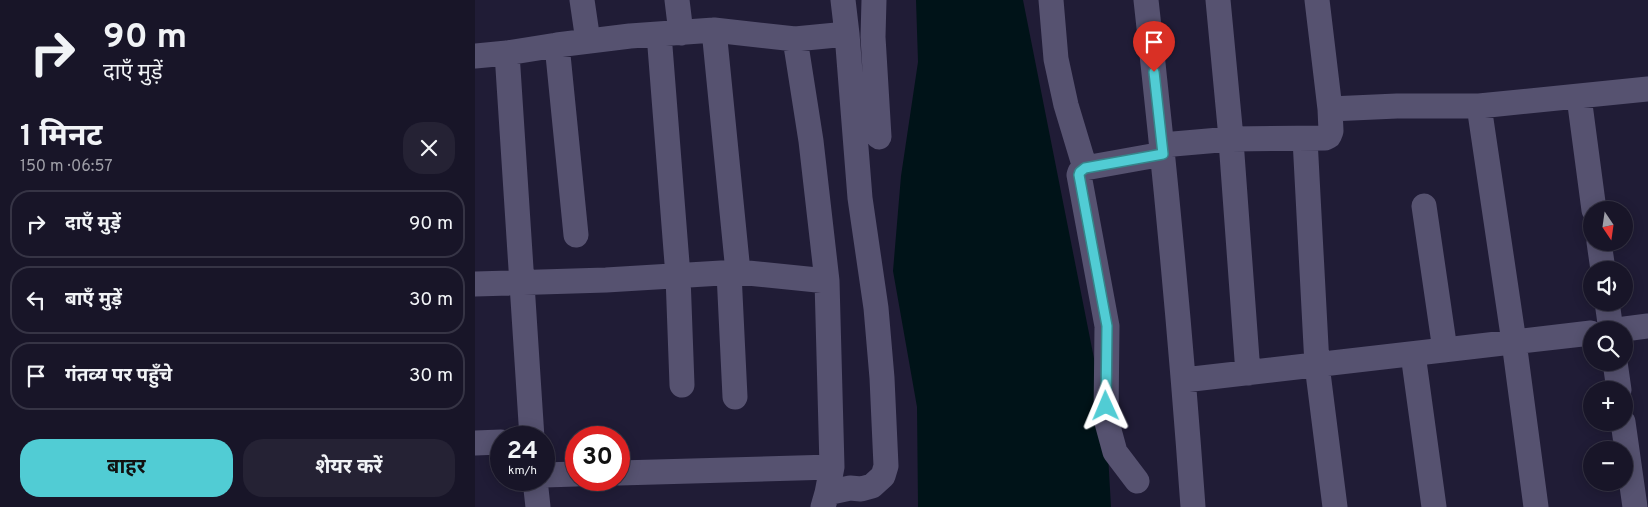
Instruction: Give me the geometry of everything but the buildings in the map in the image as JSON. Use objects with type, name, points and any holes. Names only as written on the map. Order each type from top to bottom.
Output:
[{"type":"street","points":[[582,0],[588,41]]},
{"type":"street","points":[[677,0],[670,33],[682,385]]},
{"type":"street","points":[[825,500],[849,488],[872,486],[883,476],[887,466],[876,308],[860,198],[843,0]]},
{"type":"street","points":[[874,0],[873,37],[879,138]]},
{"type":"street","points":[[1051,0],[1057,59],[1066,105],[1085,168]]},
{"type":"street","points":[[1146,0],[1163,149],[1185,380],[1193,507]]},
{"type":"street","points":[[1218,0],[1231,139],[1247,373]]},
{"type":"street","points":[[1137,481],[1115,452],[1107,419],[1107,326],[1079,175],[1080,172],[1085,168],[1163,149],[1231,139],[1305,139],[1329,136],[1331,130],[1330,109],[1317,0]]},
{"type":"street","points":[[714,30],[733,272],[735,397]]},
{"type":"street","points":[[475,56],[507,54],[588,41],[714,30],[795,39],[847,34]]},
{"type":"street","points":[[795,39],[811,141],[827,281],[832,467],[825,500]]},
{"type":"street","points":[[557,45],[576,235]]},
{"type":"street","points":[[507,54],[531,426]]},
{"type":"street","points":[[1330,109],[1397,106],[1479,106],[1648,89]]},
{"type":"street","points":[[1579,97],[1593,201]]},
{"type":"street","points":[[1479,106],[1536,507]]},
{"type":"street","points":[[1305,139],[1317,364],[1335,507]]},
{"type":"street","points":[[1424,206],[1445,350]]},
{"type":"street","points":[[475,284],[606,280],[733,272],[827,281]]},
{"type":"street","points":[[1633,328],[1648,326]]},
{"type":"street","points":[[1185,380],[1583,334]]},
{"type":"street","points":[[1413,354],[1434,507]]},
{"type":"street","points":[[1624,431],[1635,507]]},
{"type":"street","points":[[475,443],[490,442]]},
{"type":"street","points":[[630,473],[832,467]]},
{"type":"street","points":[[536,491],[538,507]]},
{"type":"shaded area","points":[[916,0],[1023,0],[1106,419],[1111,507],[918,507],[917,407],[893,271],[901,176],[918,62]]},
{"type":"route","points":[[1106,406],[1107,326],[1079,175],[1085,168],[1163,154],[1154,72]]}]
